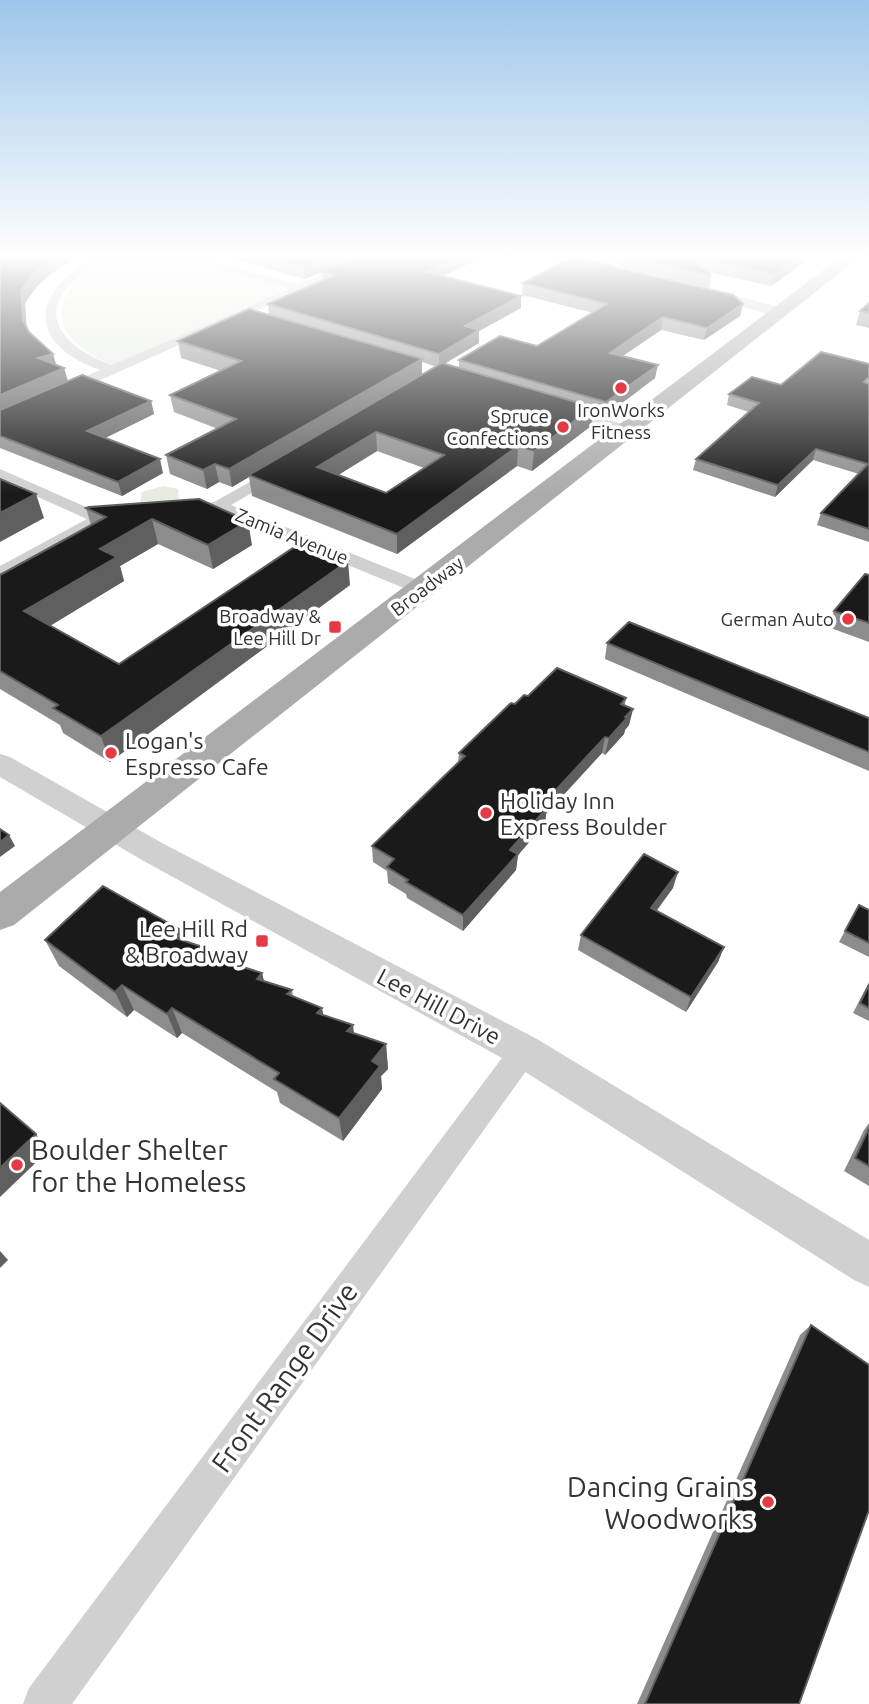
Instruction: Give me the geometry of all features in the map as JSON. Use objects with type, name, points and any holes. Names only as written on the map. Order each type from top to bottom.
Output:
[{"type":"main road","name":"Broadway","points":[[0,914],[750,336]]},
{"type":"street","points":[[57,336],[67,348],[80,357],[113,370]]},
{"type":"street","points":[[46,399],[192,336]]},
{"type":"street","points":[[547,406],[628,430]]},
{"type":"street","points":[[218,506],[295,461]]},
{"type":"street","points":[[0,474],[100,519]]},
{"type":"street","name":"Zamia Avenue","points":[[166,512],[218,506],[423,589]]},
{"type":"street","points":[[0,573],[100,519],[140,514]]},
{"type":"street","name":"Lee Hill Drive","points":[[0,764],[111,829],[524,1051],[869,1265]]},
{"type":"street","name":"Front Range Drive","points":[[45,1704],[524,1051]]},
{"type":"shaded area","points":[[70,336],[181,336],[113,365],[90,354]]},
{"type":"shaded area","points":[[163,486],[178,489],[179,499],[140,502],[142,492]]},
{"type":"building","points":[[0,336],[33,336],[53,354],[38,358],[64,368],[0,395]]},
{"type":"building","points":[[190,336],[341,336],[422,359],[229,469],[215,464],[203,470],[166,455],[236,419],[170,395],[241,361],[178,341]]},
{"type":"building","points":[[376,336],[470,336],[439,354]]},
{"type":"building","points":[[500,336],[537,346],[554,336],[636,336],[610,353],[658,365],[606,402],[459,360]]},
{"type":"building","points":[[821,352],[869,364],[869,377],[864,382],[869,384],[869,529],[821,513],[868,464],[816,449],[778,485],[696,459],[759,403],[729,394],[752,377],[781,385]]},
{"type":"building","points":[[442,363],[593,407],[534,451],[518,446],[397,534],[249,475]],"holes":[[[376,432],[444,455],[386,493],[317,467]]]},
{"type":"building","points":[[82,375],[151,401],[87,431],[160,459],[118,482],[0,436],[0,410]]},
{"type":"building","points":[[0,479],[36,494],[0,513]]},
{"type":"building","points":[[199,499],[248,521],[208,545],[152,519],[100,549],[117,557],[24,611],[119,664],[302,542],[348,561],[101,736],[53,708],[58,705],[0,671],[0,575],[106,517],[86,508]]},
{"type":"building","points":[[865,574],[869,575],[869,623],[834,611]]},
{"type":"building","points":[[629,622],[869,718],[869,752],[607,643]]},
{"type":"building","name":"Holiday Inn Express Boulder","points":[[557,668],[626,698],[621,704],[633,709],[609,738],[605,737],[542,805],[547,808],[510,850],[518,854],[463,915],[406,882],[408,880],[387,867],[394,859],[372,846],[465,756],[459,753],[511,703],[515,704],[524,695],[528,696]]},
{"type":"building","points":[[0,829],[9,835],[0,842]]},
{"type":"building","points":[[644,854],[678,872],[651,908],[724,947],[691,997],[581,935]]},
{"type":"building","points":[[103,886],[179,929],[172,937],[234,957],[227,962],[262,973],[257,979],[292,990],[287,994],[322,1008],[317,1013],[353,1025],[347,1031],[386,1044],[372,1061],[380,1066],[339,1118],[274,1079],[279,1073],[172,1008],[167,1014],[122,985],[115,992],[45,940]]},
{"type":"building","points":[[859,905],[869,910],[869,943],[845,931]]},
{"type":"building","points":[[869,985],[869,1008],[860,1003]]},
{"type":"building","points":[[0,1103],[36,1134],[0,1168]]},
{"type":"building","points":[[869,1128],[869,1166],[855,1158]]},
{"type":"building","points":[[811,1325],[869,1365],[869,1510],[799,1704],[645,1704]]},
{"type":"place","name":"IronWorks Fitness","points":[[621,388]]},
{"type":"place","name":"Spruce Confections","points":[[563,427]]},
{"type":"place","name":"German Auto","points":[[848,619]]},
{"type":"place","name":"Broadway & Lee Hill Dr","points":[[335,627]]},
{"type":"place","name":"Logan's Espresso Cafe","points":[[111,753]]},
{"type":"place","name":"Holiday Inn Express Boulder","points":[[486,813]]},
{"type":"place","name":"Lee Hill Rd & Broadway","points":[[262,941]]},
{"type":"place","name":"Boulder Shelter for the Homeless","points":[[17,1165]]},
{"type":"place","name":"Dancing Grains Woodworks","points":[[768,1502]]}]
